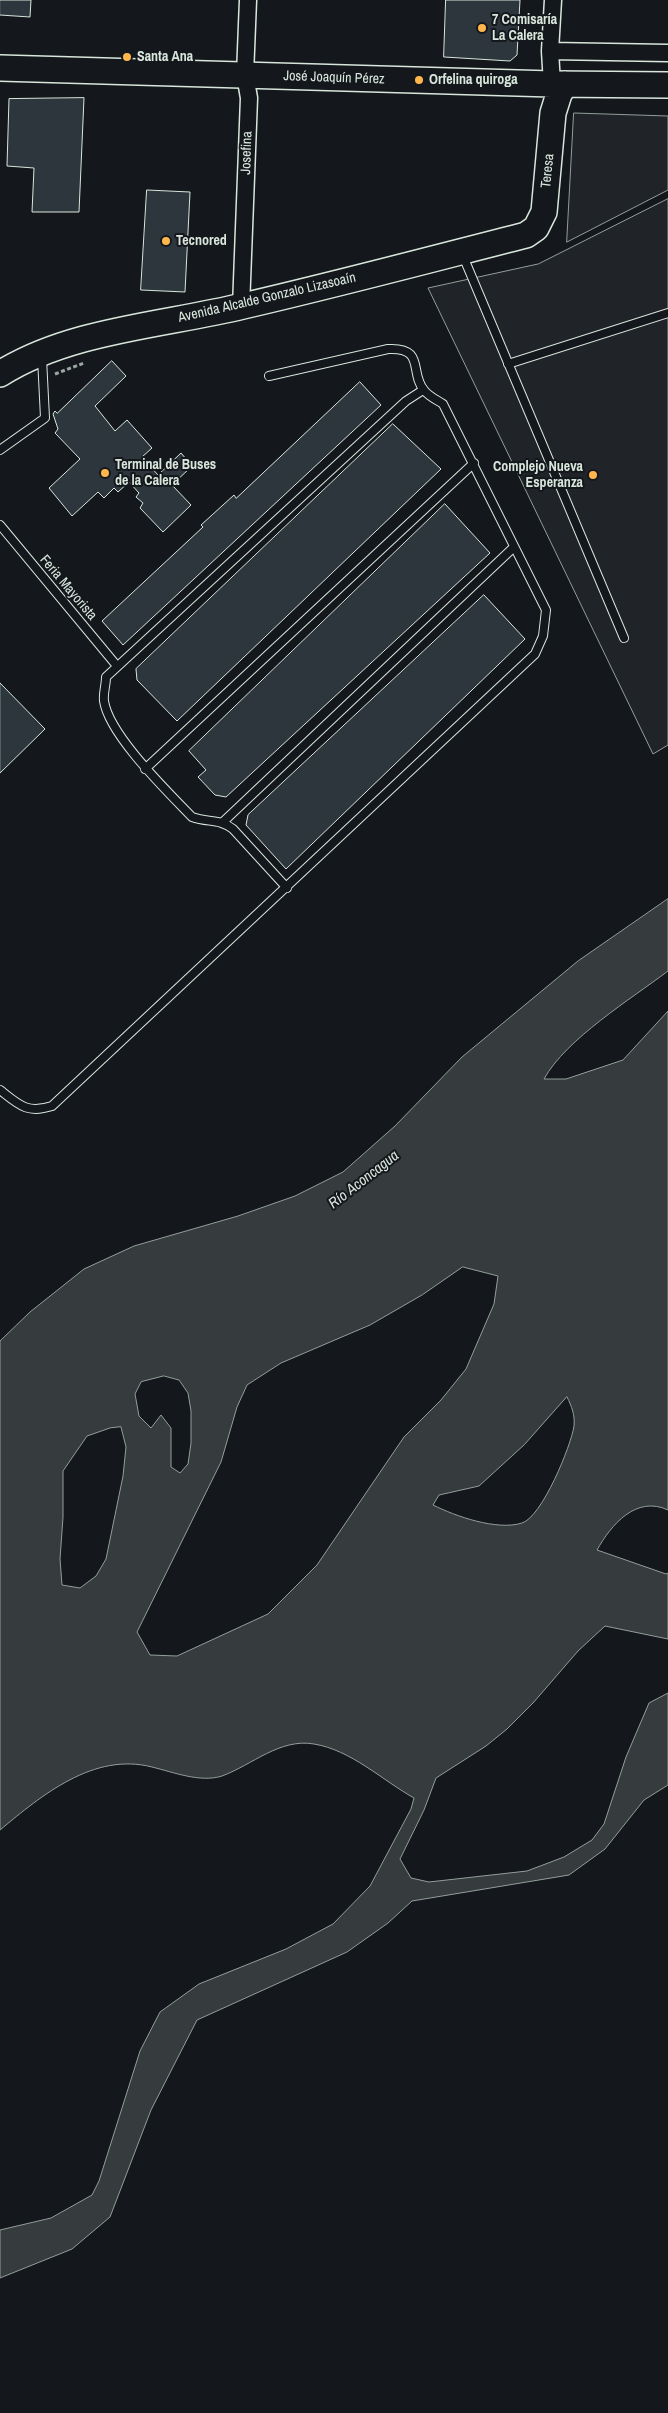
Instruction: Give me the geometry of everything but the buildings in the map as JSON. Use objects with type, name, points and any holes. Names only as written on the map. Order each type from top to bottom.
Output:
[{"type":"main road","name":"José Joaquín Pérez","points":[[0,68],[497,83],[668,85]]},
{"type":"main road","points":[[497,83],[538,98],[553,113]]},
{"type":"main road","name":"Teresa","points":[[536,228],[544,212],[553,113],[559,94],[558,84]]},
{"type":"main road","name":"Avenida Alcalde Gonzalo Lizasoaín","points":[[0,374],[21,361],[122,330],[241,307],[526,235],[536,228]]},
{"type":"street","name":"Josefina","points":[[241,307],[250,98],[245,75],[248,0]]},
{"type":"street","name":"Teresa","points":[[553,0],[550,51],[558,84]]},
{"type":"street","points":[[550,51],[668,53]]},
{"type":"lane","points":[[461,252],[624,638]]},
{"type":"lane","points":[[508,364],[668,313]]},
{"type":"lane","points":[[0,1090],[22,1107],[39,1110],[52,1106],[535,654],[543,636],[546,610],[443,404],[423,390],[412,356],[401,348],[388,349],[269,376]]},
{"type":"lane","points":[[0,450],[45,418],[42,354]]},
{"type":"lane","points":[[287,888],[233,829],[223,822],[201,821],[192,817],[145,769],[112,720],[104,701],[106,677],[406,401],[423,390]]},
{"type":"lane","points":[[145,769],[474,463]]},
{"type":"lane","name":"Feria Mayorista","points":[[0,525],[117,666]]},
{"type":"lane","points":[[223,822],[514,547]]},
{"type":"shaded area","points":[[574,113],[668,116],[668,190],[567,242]]},
{"type":"shaded area","name":"Complejo Nueva Esperanza","points":[[668,199],[668,745],[653,754],[428,288],[538,264]]},
{"type":"water","name":"Río Aconcagua","points":[[668,899],[668,971],[583,1035],[567,1049],[544,1079],[566,1079],[623,1060],[668,1011],[668,1510],[656,1506],[645,1506],[635,1509],[617,1522],[597,1550],[666,1574],[668,1573],[668,1639],[605,1626],[578,1651],[533,1703],[507,1729],[486,1746],[436,1778],[424,1810],[400,1859],[411,1878],[429,1882],[527,1871],[564,1857],[592,1840],[604,1824],[626,1757],[649,1703],[668,1693],[668,1785],[644,1800],[605,1849],[569,1875],[412,1901],[388,1923],[347,1952],[197,2020],[151,2110],[110,2217],[72,2249],[0,2278],[0,2230],[51,2218],[92,2195],[99,2181],[140,2051],[160,2012],[199,1984],[286,1949],[333,1924],[370,1886],[411,1809],[414,1798],[341,1752],[328,1747],[302,1743],[278,1749],[214,1778],[196,1778],[131,1764],[89,1771],[51,1791],[0,1830],[0,1341],[30,1312],[84,1269],[134,1246],[238,1216],[295,1196],[343,1172],[395,1126],[462,1057],[578,961]],"holes":[[[463,1267],[498,1276],[494,1304],[466,1369],[441,1400],[404,1437],[317,1565],[268,1614],[177,1656],[150,1655],[137,1632],[221,1462],[237,1407],[247,1385],[281,1363],[370,1325],[422,1295]],[[164,1376],[179,1380],[188,1393],[191,1411],[191,1443],[188,1464],[180,1473],[171,1467],[171,1428],[161,1415],[151,1428],[139,1416],[135,1394],[141,1382]],[[567,1397],[574,1418],[572,1436],[554,1480],[530,1518],[522,1523],[512,1525],[489,1524],[464,1518],[433,1505],[439,1495],[479,1486],[524,1445]],[[121,1427],[126,1447],[123,1476],[106,1559],[96,1576],[80,1588],[62,1585],[60,1559],[63,1517],[63,1471],[87,1436],[110,1428]]]},
{"type":"place","name":"7 Comisaría La Calera","points":[[482,28]]},
{"type":"place","name":"Santa Ana","points":[[127,57]]},
{"type":"place","name":"Orfelina quiroga","points":[[419,80]]},
{"type":"place","name":"Tecnored","points":[[166,241]]},
{"type":"place","name":"Terminal de Buses de la Calera","points":[[105,473]]},
{"type":"place","name":"Complejo Nueva Esperanza","points":[[593,475]]}]
